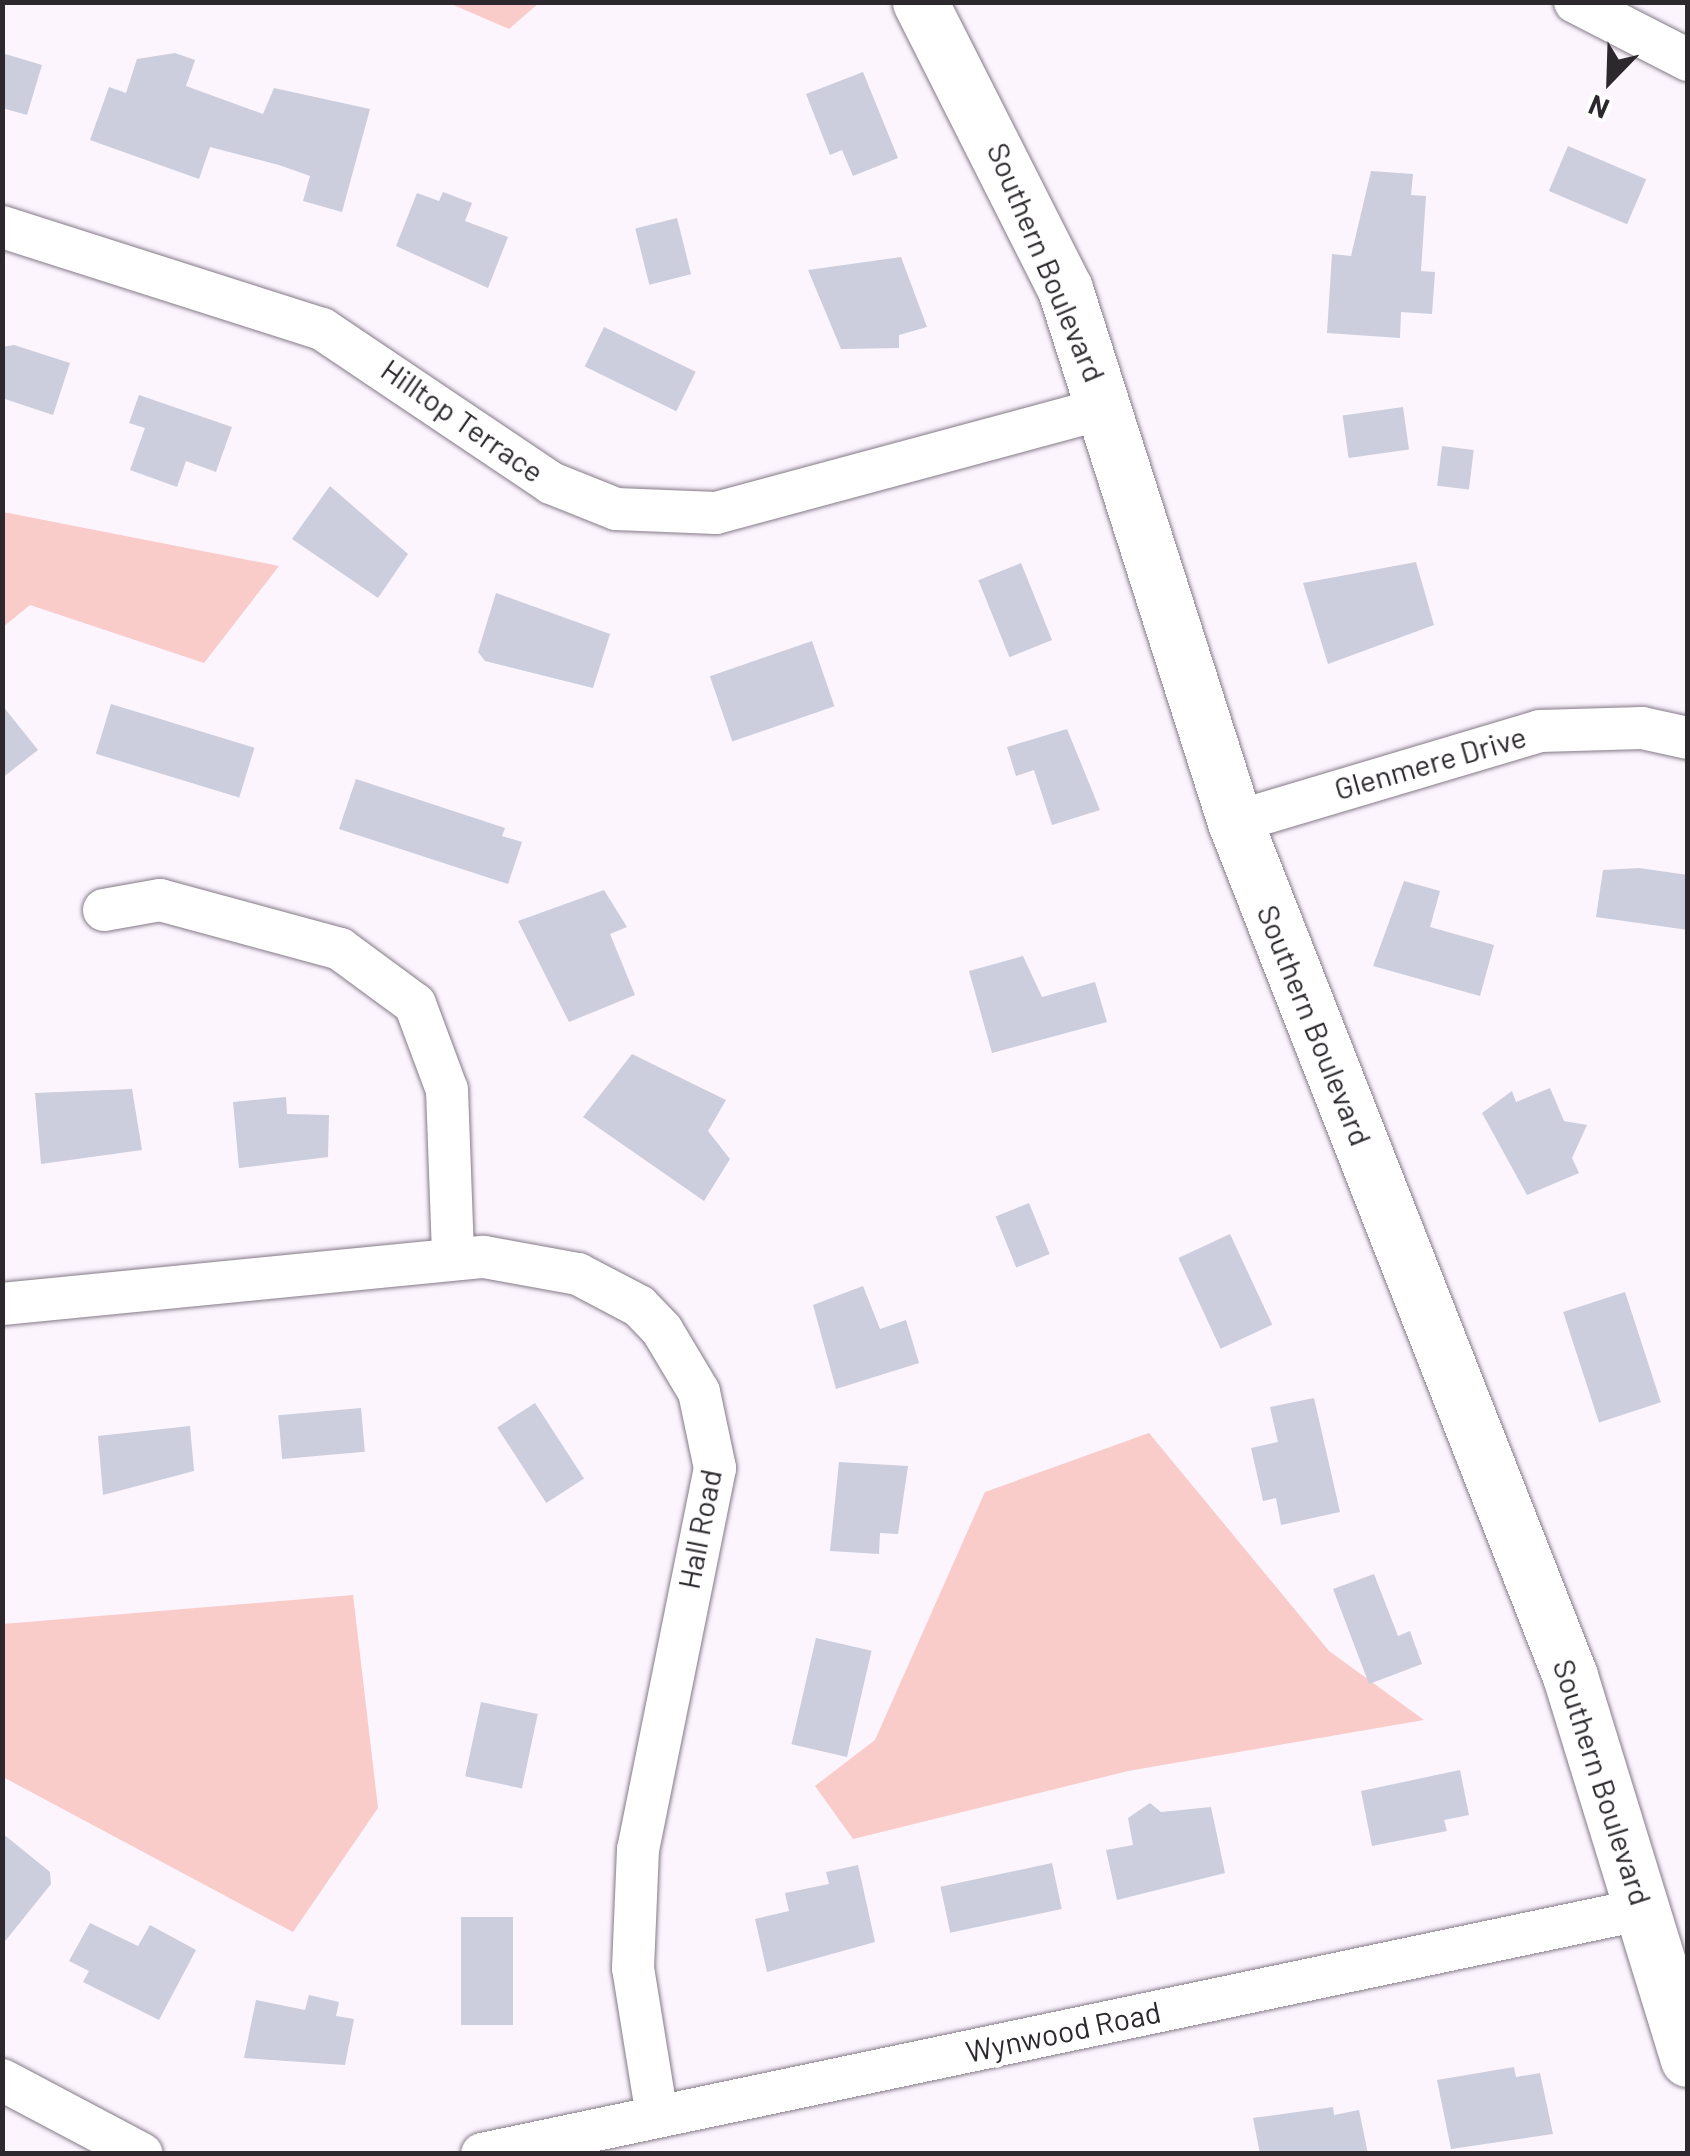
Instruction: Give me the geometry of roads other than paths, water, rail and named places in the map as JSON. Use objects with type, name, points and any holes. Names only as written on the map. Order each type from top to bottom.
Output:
[{"type":"main road","name":"Southern Boulevard","points":[[920,2],[1015,175],[1108,407],[1235,822],[1570,1676],[1688,2059]]},
{"type":"street","points":[[1575,2],[1688,60]]},
{"type":"street","name":"Hilltop Terrace","points":[[2,227],[322,328],[551,484],[616,508],[716,513],[1108,407]]},
{"type":"street","name":"Glenmere Drive","points":[[1235,822],[1540,730],[1642,728],[1688,738]]},
{"type":"street","points":[[104,910],[160,900],[206,909],[340,949],[404,994],[432,1030],[447,1090],[453,1257]]},
{"type":"street","name":"Hall Road","points":[[2,1304],[453,1257],[578,1274],[639,1306],[681,1358],[712,1431],[708,1512],[638,1849],[633,1968],[657,2116]]},
{"type":"street","name":"Wynwood Road","points":[[482,2154],[1644,1908]]},
{"type":"street","points":[[2,2080],[142,2154]]}]
